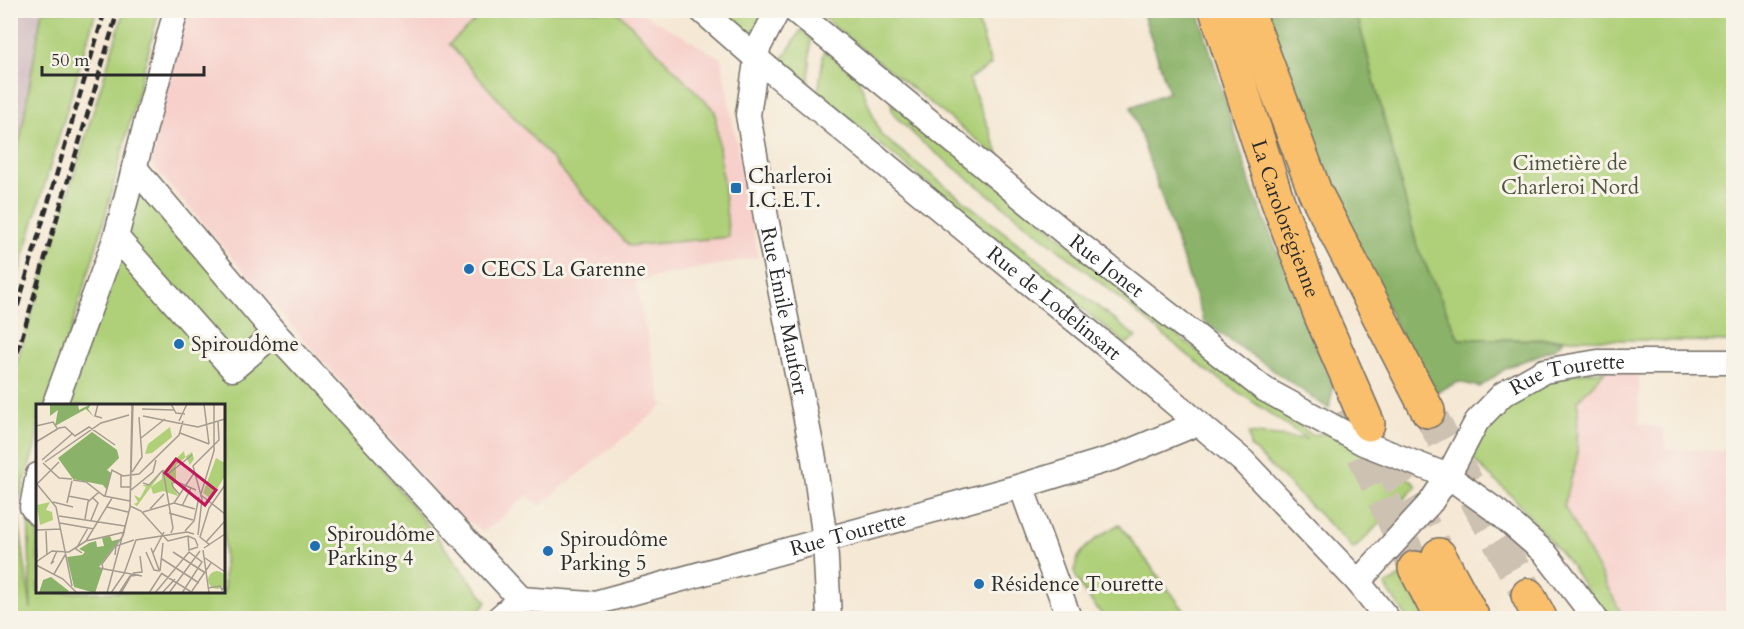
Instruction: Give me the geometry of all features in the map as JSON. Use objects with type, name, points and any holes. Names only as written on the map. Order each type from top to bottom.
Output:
[{"type":"highway","name":"La Carolorégienne","points":[[1216,10],[1278,202],[1356,417]]},
{"type":"highway","name":"La Carolorégienne","points":[[1247,10],[1315,192],[1428,411]]},
{"type":"highway","points":[[1441,618],[1427,562],[1473,618]]},
{"type":"street","points":[[54,404],[116,237],[176,10]]},
{"type":"street","name":"Rue de Lodelinsart","points":[[701,10],[757,59],[1243,461],[1358,582],[1387,618]]},
{"type":"street","name":"Rue Émile Maufort","points":[[778,10],[758,48],[748,115],[814,459],[825,541],[829,618]]},
{"type":"street","name":"Rue Jonet","points":[[794,10],[1070,237],[1264,389],[1363,443],[1448,476]]},
{"type":"street","points":[[134,166],[275,333],[520,599],[499,618]]},
{"type":"street","points":[[116,237],[233,369],[275,333]]},
{"type":"street","name":"Rue Tourette","points":[[1358,582],[1431,502],[1448,476],[1477,421],[1503,394],[1544,371],[1598,362],[1734,362]]},
{"type":"street","name":"Rue Tourette","points":[[520,599],[591,604],[1021,486],[1116,457],[1198,423]]},
{"type":"street","points":[[1448,476],[1498,512],[1545,553],[1596,618]]},
{"type":"street","points":[[36,486],[32,507],[36,512]]},
{"type":"street","points":[[1021,486],[1069,618]]},
{"type":"shaded area","points":[[11,11],[42,11],[21,135],[11,172]]},
{"type":"shaded area","name":"CECS La Garenne","points":[[185,11],[639,11],[721,58],[758,257],[635,281],[663,406],[539,506],[528,495],[484,532],[453,512],[151,164],[170,68]]},
{"type":"shaded area","points":[[1639,362],[1639,423],[1663,428],[1666,448],[1733,452],[1733,618],[1624,618],[1563,506],[1577,458],[1578,400],[1605,371]]},
{"type":"green space","points":[[42,11],[96,11],[11,299],[11,171],[21,135]]},
{"type":"green space","name":"Spiroudôme","points":[[124,11],[159,11],[101,232],[48,404],[36,404],[36,443],[17,506],[31,609],[28,506],[36,476],[36,593],[225,593],[225,404],[55,404],[134,167],[313,382],[487,602],[473,618],[11,618],[11,381]]},
{"type":"green space","points":[[486,11],[617,11],[715,111],[729,237],[629,246],[449,44]]},
{"type":"green space","points":[[713,11],[766,11],[748,41]]},
{"type":"green space","points":[[815,11],[975,11],[991,65],[969,79],[1001,159]]},
{"type":"green space","points":[[1142,11],[1198,11],[1252,189],[1333,387],[1329,409],[1204,322],[1131,107],[1169,92]]},
{"type":"green space","points":[[1263,11],[1356,11],[1417,246],[1459,339],[1564,340],[1554,349],[1508,367],[1480,387],[1459,382],[1429,395],[1311,149]]},
{"type":"green space","name":"Cimetière de Charleroi Nord","points":[[1356,11],[1733,11],[1733,342],[1459,339],[1417,246]]},
{"type":"green space","points":[[801,30],[811,38],[809,82],[782,60]]},
{"type":"green space","points":[[824,50],[858,78],[881,135],[1136,337],[1126,344],[818,94]]},
{"type":"green space","points":[[891,103],[1012,195],[1168,329],[1312,435],[1322,433],[1374,447],[1417,486],[1354,549],[1250,446],[1249,433],[1307,439],[1206,370],[1085,270],[923,143],[895,116]]},
{"type":"green space","points":[[1605,371],[1578,400],[1577,458],[1564,506],[1624,618],[1605,618],[1569,563],[1514,498],[1471,458],[1491,407],[1534,377]]},
{"type":"green space","points":[[1119,524],[1190,618],[1105,618],[1088,597],[1075,574],[1079,556],[1093,541]]},
{"type":"green space","points":[[1406,572],[1430,618],[1407,618],[1385,586]]},
{"type":"tunnel","points":[[1343,410],[1415,568]]},
{"type":"tunnel","points":[[1428,411],[1528,595]]},
{"type":"tunnel","points":[[1386,457],[1439,555]]},
{"type":"railway","points":[[10,332],[105,10]]},
{"type":"railway","points":[[10,378],[118,10]]},
{"type":"place","name":"Charleroi I.C.E.T.","points":[[736,188]]},
{"type":"place","name":"CECS La Garenne","points":[[469,269]]},
{"type":"place","name":"Spiroudôme","points":[[179,344]]},
{"type":"place","name":"Spiroudôme Parking 4","points":[[315,546]]},
{"type":"place","name":"Spiroudôme Parking 5","points":[[548,551]]},
{"type":"place","name":"Résidence Tourette","points":[[979,584]]}]
